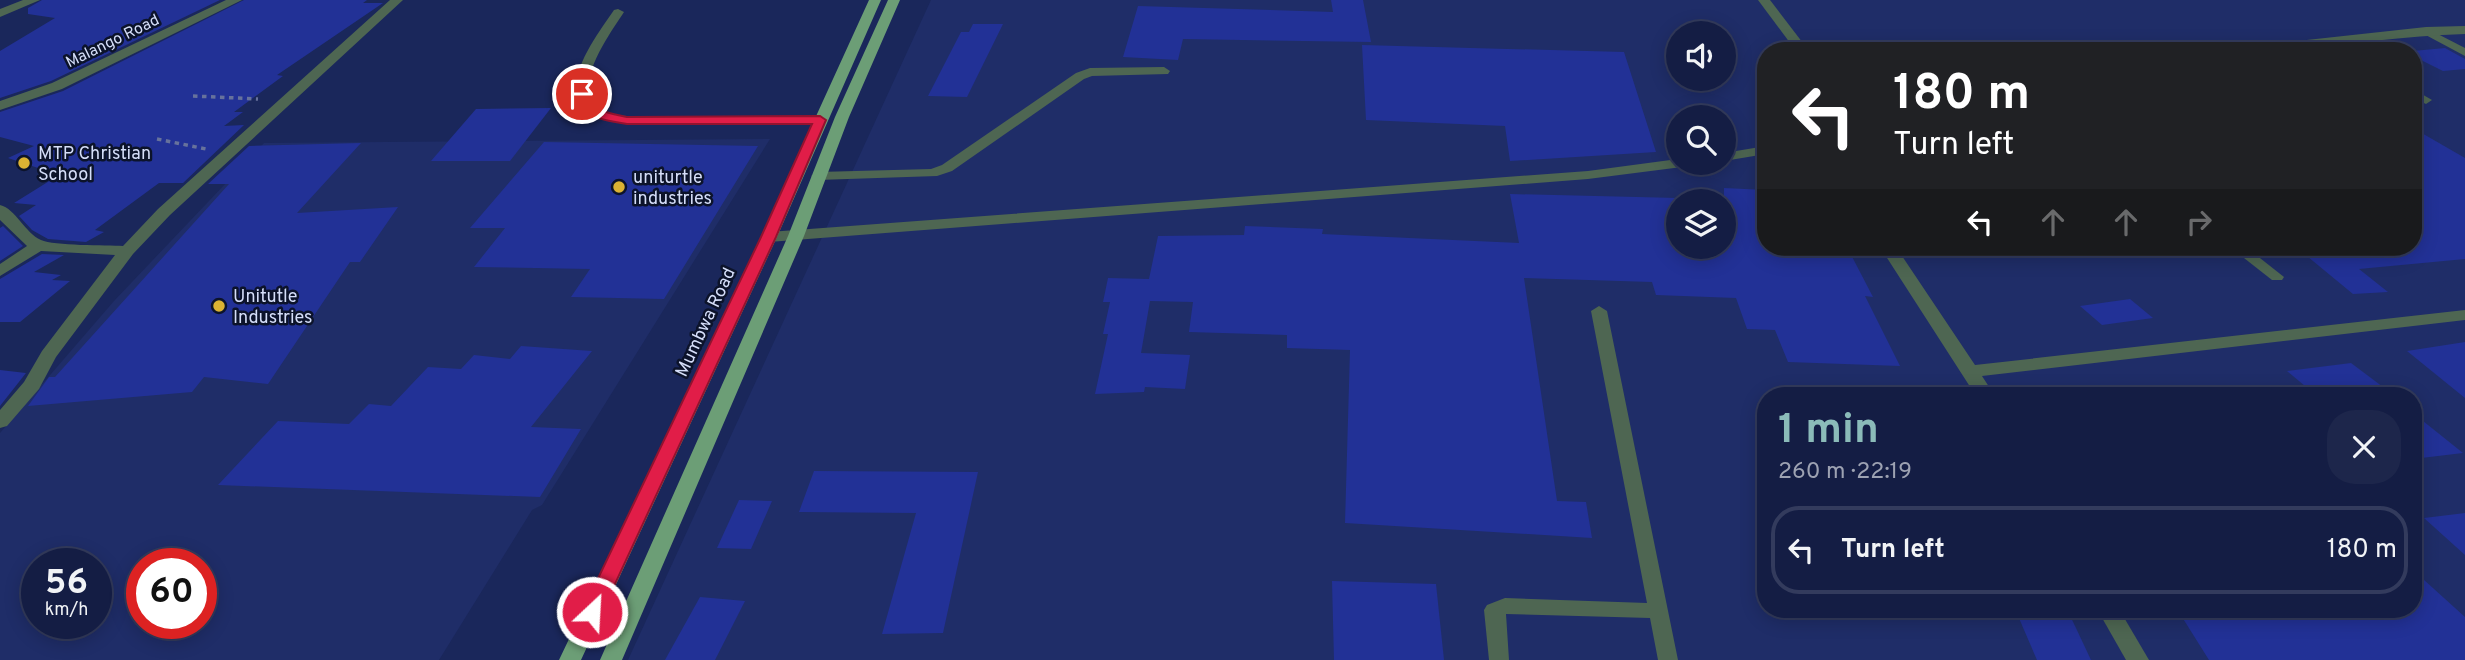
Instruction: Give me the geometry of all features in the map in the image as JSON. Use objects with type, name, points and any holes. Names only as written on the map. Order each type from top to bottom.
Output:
[{"type":"main road","name":"Mumbwa Road","points":[[570,660],[769,237],[875,0]]},
{"type":"main road","points":[[611,660],[796,236],[818,176],[894,0]]},
{"type":"street","points":[[0,13],[34,0]]},
{"type":"street","name":"Malango Road","points":[[0,106],[57,86],[236,0]]},
{"type":"street","points":[[0,422],[32,385],[48,355],[127,251],[227,152],[397,0]]},
{"type":"street","points":[[1764,0],[1796,42]]},
{"type":"street","points":[[2329,42],[2465,30]]},
{"type":"street","points":[[1736,156],[1757,152]]},
{"type":"street","points":[[769,237],[1588,175],[1666,165]]},
{"type":"street","points":[[0,210],[17,230],[38,246],[127,251]]},
{"type":"street","points":[[0,271],[38,246]]},
{"type":"street","points":[[1894,256],[1981,387]]},
{"type":"street","points":[[1972,371],[2465,315]]},
{"type":"street","points":[[2113,618],[2138,660]]},
{"type":"lane","points":[[618,12],[583,70],[582,94],[590,110],[601,116],[627,120],[820,120]]},
{"type":"lane","points":[[2426,32],[2465,52]]},
{"type":"lane","points":[[818,176],[932,173],[947,168],[1080,76],[1090,72],[1164,71]]},
{"type":"lane","points":[[2422,98],[2426,100]]},
{"type":"lane","points":[[2249,256],[2277,277]]},
{"type":"lane","points":[[1599,311],[1668,660]]},
{"type":"lane","points":[[1499,660],[1494,610],[1505,606],[1658,611]]},
{"type":"path","points":[[193,96],[283,101]]},
{"type":"path","points":[[157,139],[227,152]]},
{"type":"shaded area","points":[[931,0],[2465,0],[2465,660],[628,660]]},
{"type":"shaded area","name":"uniturtle industries","points":[[770,139],[542,505],[532,510],[439,660],[0,660],[0,433],[114,301],[264,143]]},
{"type":"building","points":[[42,0],[220,0],[51,81],[0,98],[0,51],[55,18],[28,14],[28,8]]},
{"type":"building","points":[[244,0],[367,0],[363,3],[383,3],[277,75],[283,76],[234,112],[243,112],[224,126],[244,125],[183,183],[159,183],[95,230],[104,232],[86,242],[48,239],[32,230],[19,216],[36,205],[14,203],[59,175],[8,158],[34,146],[0,137],[0,112],[63,91]]},
{"type":"building","points":[[1331,0],[1363,0],[1371,42],[1183,39],[1178,60],[1123,57],[1138,6],[1333,12]]},
{"type":"building","points":[[973,24],[1003,24],[967,97],[928,96],[961,32],[969,32]]},
{"type":"building","points":[[1362,45],[1624,52],[1656,152],[1510,161],[1505,126],[1366,120]]},
{"type":"building","points":[[2445,48],[2465,59],[2465,69],[2443,71],[2422,60],[2422,50]]},
{"type":"building","points":[[551,108],[510,161],[431,161],[476,109]]},
{"type":"building","points":[[2422,133],[2465,158],[2465,259],[2359,269],[2388,292],[2353,294],[2307,256],[2422,256]]},
{"type":"building","name":"uniturtle industries","points":[[544,142],[758,146],[664,299],[571,297],[590,269],[474,267],[505,228],[470,228]]},
{"type":"building","points":[[361,143],[297,213],[398,207],[360,262],[350,262],[268,384],[204,377],[192,392],[28,406],[49,377],[55,377],[229,184],[208,184],[249,146]]},
{"type":"building","points":[[1724,188],[1757,190],[1757,256],[1852,256],[1873,297],[1865,296],[1900,366],[1788,362],[1775,330],[1747,329],[1736,298],[1656,295],[1652,282],[1524,278],[1557,501],[1586,502],[1592,538],[1345,523],[1350,350],[1287,348],[1287,335],[1189,332],[1193,302],[1150,301],[1141,353],[1190,355],[1185,389],[1145,387],[1144,392],[1095,394],[1108,334],[1103,334],[1110,302],[1103,302],[1108,278],[1149,279],[1158,236],[1244,235],[1245,226],[1323,229],[1322,234],[1519,243],[1510,194],[1666,198],[1666,259],[1736,259],[1736,189]]},
{"type":"building","points":[[3,226],[23,246],[0,261],[0,228]]},
{"type":"building","points":[[42,254],[64,255],[34,272],[61,275],[52,280],[70,281],[20,322],[0,322],[0,279]]},
{"type":"building","points":[[2130,299],[2153,318],[2102,325],[2080,306]]},
{"type":"building","points":[[2465,342],[2465,398],[2407,351]]},
{"type":"building","points":[[521,346],[592,351],[531,427],[581,429],[540,497],[218,485],[278,421],[349,424],[369,404],[391,406],[428,367],[461,369],[474,355],[510,359]]},
{"type":"building","points":[[2351,363],[2383,387],[2306,387],[2287,371]]},
{"type":"building","points":[[0,370],[26,373],[0,406]]},
{"type":"building","points":[[2422,420],[2463,453],[2422,458]]},
{"type":"building","points":[[814,471],[978,472],[943,633],[882,634],[916,513],[799,512]]},
{"type":"building","points":[[739,500],[772,501],[751,549],[717,548]]},
{"type":"building","points":[[2465,513],[2465,555],[2424,518]]},
{"type":"building","points":[[2422,578],[2465,617],[2465,660],[2209,660],[2183,618],[2422,618]]},
{"type":"building","points":[[1332,581],[1436,584],[1444,660],[1334,660]]},
{"type":"building","points":[[700,597],[745,601],[715,660],[665,660]]},
{"type":"building","points":[[2019,618],[2071,618],[2091,660],[2037,660]]},
{"type":"place","name":"MTP Christian School","points":[[24,163]]},
{"type":"place","name":"uniturtle industries","points":[[619,187]]},
{"type":"place","name":"Unitutle Industries","points":[[219,306]]},
{"type":"route","points":[[582,94],[590,110],[601,116],[627,120],[820,120],[769,237],[592,612]]}]
